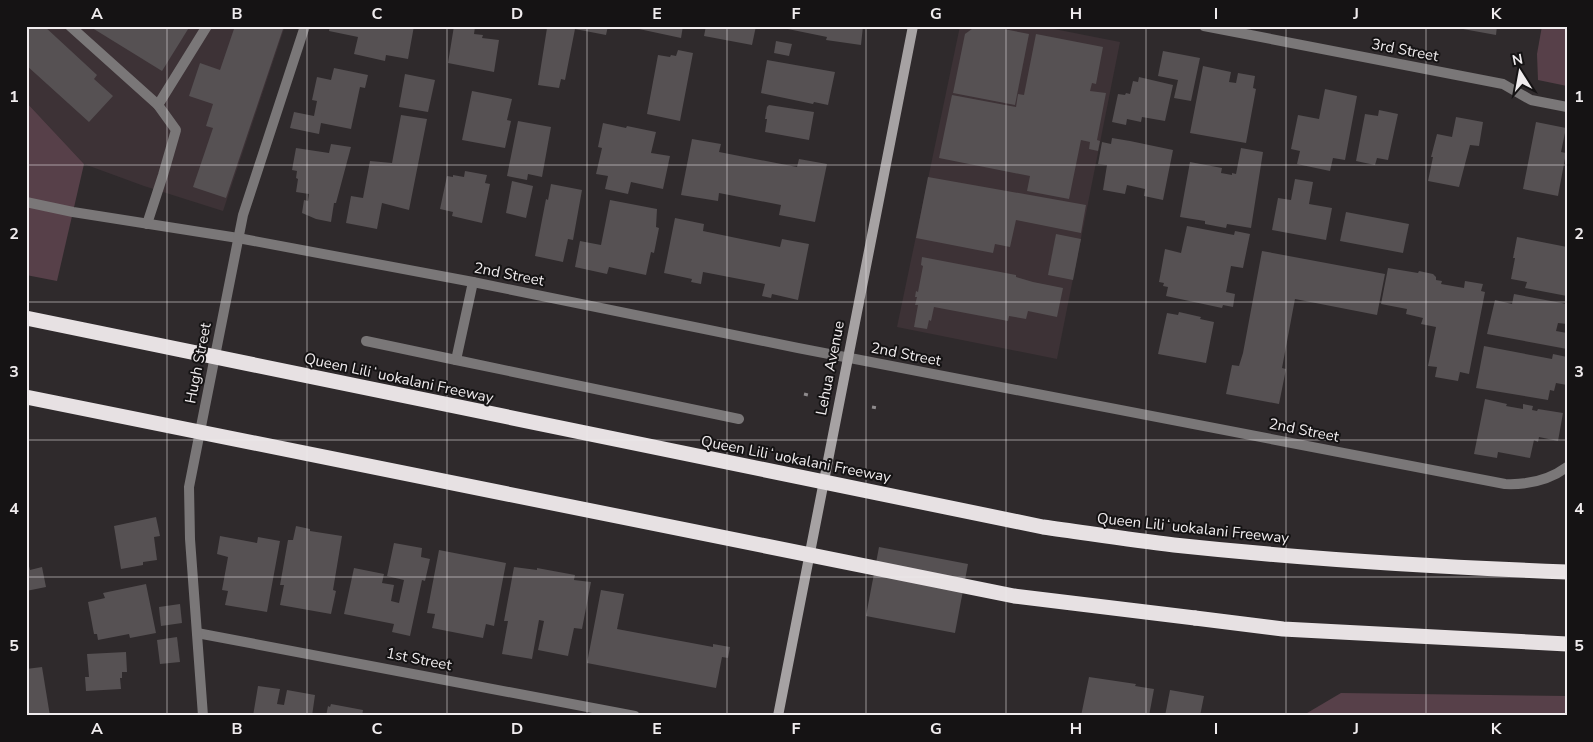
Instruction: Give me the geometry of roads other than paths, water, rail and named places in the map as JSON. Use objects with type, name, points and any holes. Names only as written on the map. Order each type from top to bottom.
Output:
[{"type":"highway","name":"Queen Liliʻuokalani Freeway","points":[[26,318],[1043,527],[1174,545],[1302,557],[1448,568],[1567,572]]},
{"type":"highway","points":[[26,397],[1014,596],[1283,629],[1567,644]]},
{"type":"street","points":[[70,26],[158,105],[176,130],[164,175],[147,224]]},
{"type":"street","points":[[158,105],[207,26]]},
{"type":"street","name":"Hugh Street","points":[[204,716],[190,540],[189,487],[243,215],[306,26]]},
{"type":"street","name":"Lehua Avenue","points":[[778,716],[913,26]]},
{"type":"street","name":"3rd Street","points":[[1204,26],[1503,84],[1531,100],[1567,107]]},
{"type":"street","name":"2nd Street","points":[[26,202],[238,238],[473,282],[848,357],[1505,484],[1532,483],[1567,468]]},
{"type":"street","points":[[456,360],[473,282]]},
{"type":"street","points":[[366,341],[739,419]]},
{"type":"street","name":"1st Street","points":[[197,633],[635,716]]}]
